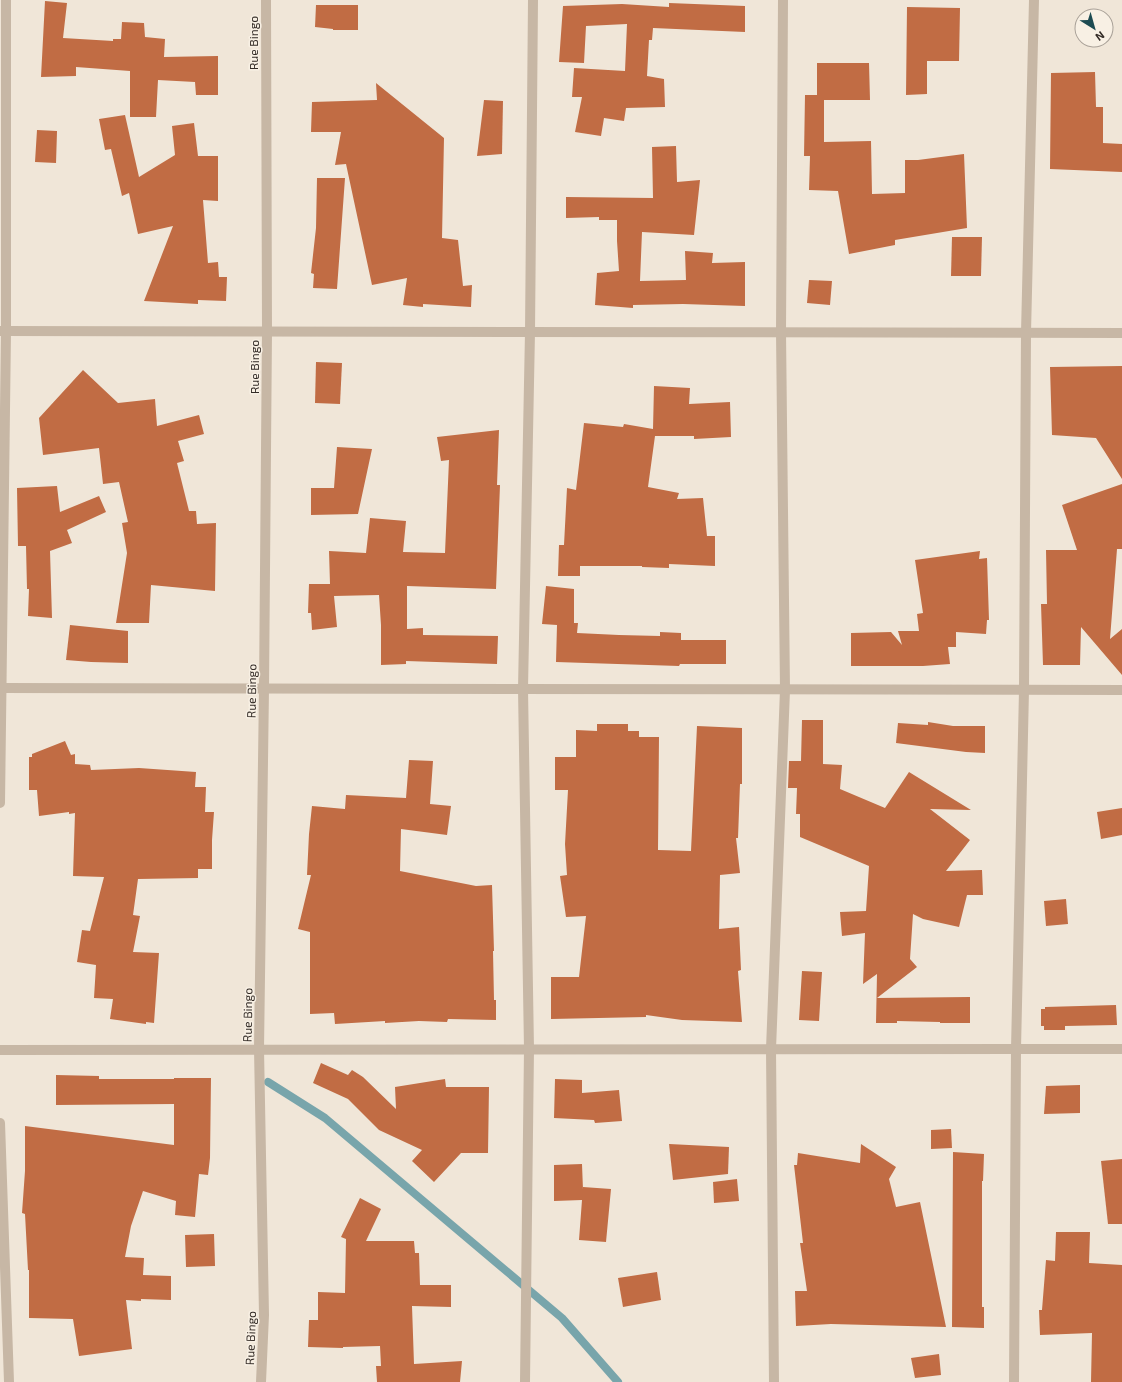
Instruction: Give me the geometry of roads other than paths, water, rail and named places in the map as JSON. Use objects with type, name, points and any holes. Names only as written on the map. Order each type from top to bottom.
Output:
[{"type":"street","points":[[0,803],[6,0]]},
{"type":"street","name":"Rue Bingo","points":[[261,1382],[264,1315],[259,1049],[267,331],[266,0]]},
{"type":"street","points":[[525,1382],[529,1049],[523,689],[530,332],[533,0]]},
{"type":"street","points":[[774,1382],[771,1049],[785,690],[781,332],[783,0]]},
{"type":"street","points":[[1014,1382],[1016,1049],[1024,690],[1026,333],[1034,0]]},
{"type":"street","points":[[3,331],[1122,333]]},
{"type":"street","points":[[1,688],[1122,690]]},
{"type":"street","points":[[0,1050],[1122,1049]]},
{"type":"street","points":[[0,1123],[9,1382]]},
{"type":"waterway","points":[[268,1082],[325,1118],[562,1318],[618,1382]]}]
